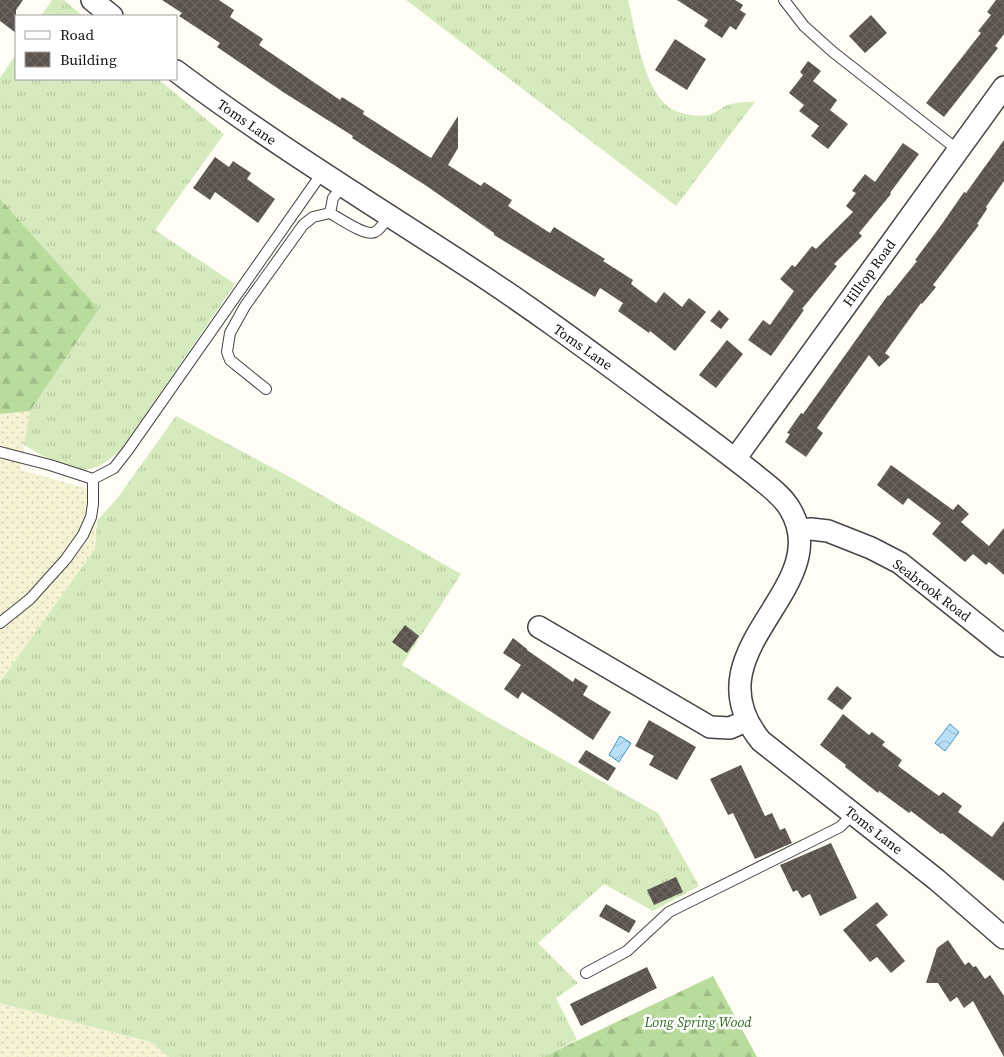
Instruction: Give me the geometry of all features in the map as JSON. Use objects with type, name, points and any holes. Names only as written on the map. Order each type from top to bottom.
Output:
[{"type":"street","points":[[92,0],[111,15]]},
{"type":"street","name":"Toms Lane","points":[[178,72],[245,121],[477,273],[607,364],[735,458],[782,499],[790,508],[798,530],[799,550],[792,574],[757,635],[741,672],[741,706],[746,721],[760,741],[937,880],[1004,938]]},
{"type":"street","name":"Hilltop Road","points":[[735,458],[1004,87]]},
{"type":"street","name":"Seabrook Road","points":[[798,530],[828,531],[871,548],[900,563],[1004,646]]},
{"type":"street","points":[[540,627],[710,727],[730,728],[746,721]]},
{"type":"lane","points":[[784,0],[804,26],[833,52],[958,150]]},
{"type":"lane","points":[[0,452],[93,479],[114,468],[322,173]]},
{"type":"lane","points":[[330,213],[333,198],[342,186]]},
{"type":"lane","points":[[266,389],[230,360],[227,352],[230,333],[245,306],[303,225],[312,217],[330,213],[364,232],[371,233],[376,232],[389,216]]},
{"type":"lane","points":[[0,623],[30,600],[66,559],[83,535],[91,518],[94,494],[93,479]]},
{"type":"lane","points":[[586,973],[627,951],[669,912],[840,827],[853,814]]},
{"type":"shaded area","points":[[30,411],[21,470],[92,490],[97,496],[95,549],[0,682],[0,414]]},
{"type":"shaded area","points":[[0,1003],[151,1042],[169,1057],[0,1057]]},
{"type":"green space","points":[[52,0],[64,0],[82,15],[42,15]]},
{"type":"green space","points":[[406,0],[628,0],[645,70],[657,95],[665,104],[685,114],[703,116],[712,114],[725,106],[755,102],[676,206]]},
{"type":"green space","points":[[15,56],[15,80],[159,80],[224,134],[155,230],[235,284],[121,450],[103,463],[88,470],[68,468],[24,445],[30,411],[99,309],[0,199],[0,78]]},
{"type":"green space","points":[[0,199],[99,309],[30,411],[0,414]]},
{"type":"green space","points":[[176,416],[286,475],[461,574],[402,665],[484,715],[658,813],[699,886],[653,911],[604,884],[538,943],[578,983],[556,998],[577,1040],[543,1057],[169,1057],[151,1042],[0,1003],[0,682],[95,549],[97,521],[119,496]]},
{"type":"green space","name":"Long Spring Wood","points":[[713,976],[757,1057],[543,1057]]},
{"type":"water","points":[[950,724],[959,732],[945,751],[935,743]]},
{"type":"water","points":[[620,736],[631,743],[619,762],[609,755]]},
{"type":"building","points":[[0,0],[23,0],[16,10],[15,32],[0,21]]},
{"type":"building","points":[[162,0],[219,0],[234,10],[230,17],[263,39],[259,45],[340,100],[342,97],[364,111],[363,114],[431,158],[458,116],[458,148],[448,165],[481,186],[484,182],[512,200],[508,206],[550,233],[554,227],[605,259],[603,261],[633,280],[631,284],[656,303],[664,292],[682,307],[689,298],[706,312],[675,351],[650,331],[649,333],[618,311],[623,303],[600,288],[595,297],[494,235],[494,233],[428,187],[352,138],[353,136],[283,92],[217,47],[220,43],[179,16],[182,13]]},
{"type":"building","points":[[677,0],[735,0],[743,5],[740,10],[746,14],[736,30],[730,26],[722,38],[704,26],[708,20]]},
{"type":"building","points":[[996,0],[1004,0],[1004,34],[995,46],[998,48],[944,117],[926,103],[981,33],[978,31],[991,15],[987,12]]},
{"type":"building","points":[[871,15],[887,33],[865,53],[849,36]]},
{"type":"building","points":[[675,39],[706,59],[687,90],[655,70]]},
{"type":"building","points":[[808,61],[821,71],[813,81],[837,100],[830,110],[848,124],[828,149],[811,136],[819,126],[799,111],[804,105],[789,93],[803,75],[800,72]]},
{"type":"building","points":[[1004,140],[1004,181],[986,207],[987,209],[977,224],[979,225],[933,285],[936,287],[921,303],[885,353],[890,357],[879,367],[869,355],[817,428],[823,433],[806,457],[785,442],[790,434],[787,433],[801,413],[803,414],[888,295],[917,261],[915,260]]},
{"type":"building","points":[[903,143],[919,154],[891,194],[859,233],[862,236],[834,264],[837,266],[802,309],[804,310],[771,356],[748,340],[763,320],[770,325],[794,291],[780,279],[792,265],[795,267],[812,246],[816,249],[853,212],[846,206],[856,193],[852,191],[865,174],[875,182]]},
{"type":"building","points":[[215,157],[229,167],[233,161],[251,173],[247,179],[275,199],[258,223],[215,192],[210,200],[193,188]]},
{"type":"building","points":[[719,310],[729,319],[721,329],[710,321]]},
{"type":"building","points":[[727,340],[743,354],[716,388],[699,375]]},
{"type":"building","points":[[891,465],[953,510],[958,504],[969,514],[961,522],[989,546],[1004,528],[1004,575],[989,562],[986,565],[973,554],[965,562],[932,534],[941,523],[908,498],[903,505],[877,485]]},
{"type":"building","points":[[405,625],[419,636],[407,653],[392,642]]},
{"type":"building","points":[[513,638],[573,682],[575,678],[588,686],[583,695],[611,712],[593,740],[522,692],[518,699],[504,689],[521,665],[503,653]]},
{"type":"building","points":[[837,686],[852,698],[842,710],[827,699]]},
{"type":"building","points":[[843,714],[869,735],[872,732],[885,742],[882,745],[902,760],[898,766],[939,796],[943,792],[962,806],[958,812],[992,837],[1004,821],[1004,881],[911,811],[909,813],[879,791],[878,793],[820,745]]},
{"type":"building","points":[[649,720],[696,747],[677,780],[649,765],[654,756],[635,746]]},
{"type":"building","points":[[586,750],[616,768],[608,781],[578,762]]},
{"type":"building","points":[[741,765],[765,816],[772,813],[780,830],[785,828],[792,843],[755,859],[733,813],[728,815],[710,779]]},
{"type":"building","points":[[831,843],[857,898],[820,916],[810,894],[802,898],[797,890],[793,892],[780,865]]},
{"type":"building","points":[[676,877],[683,892],[654,905],[647,890]]},
{"type":"building","points":[[877,902],[888,915],[876,925],[905,961],[891,973],[877,957],[870,962],[843,930]]},
{"type":"building","points":[[606,904],[636,921],[629,933],[599,916]]},
{"type":"building","points":[[948,940],[965,965],[969,962],[973,967],[976,966],[985,979],[990,975],[1004,996],[1004,1057],[973,1001],[964,1008],[957,997],[950,1002],[938,983],[926,983],[937,948]]},
{"type":"building","points":[[647,967],[657,988],[581,1026],[570,1004]]}]
